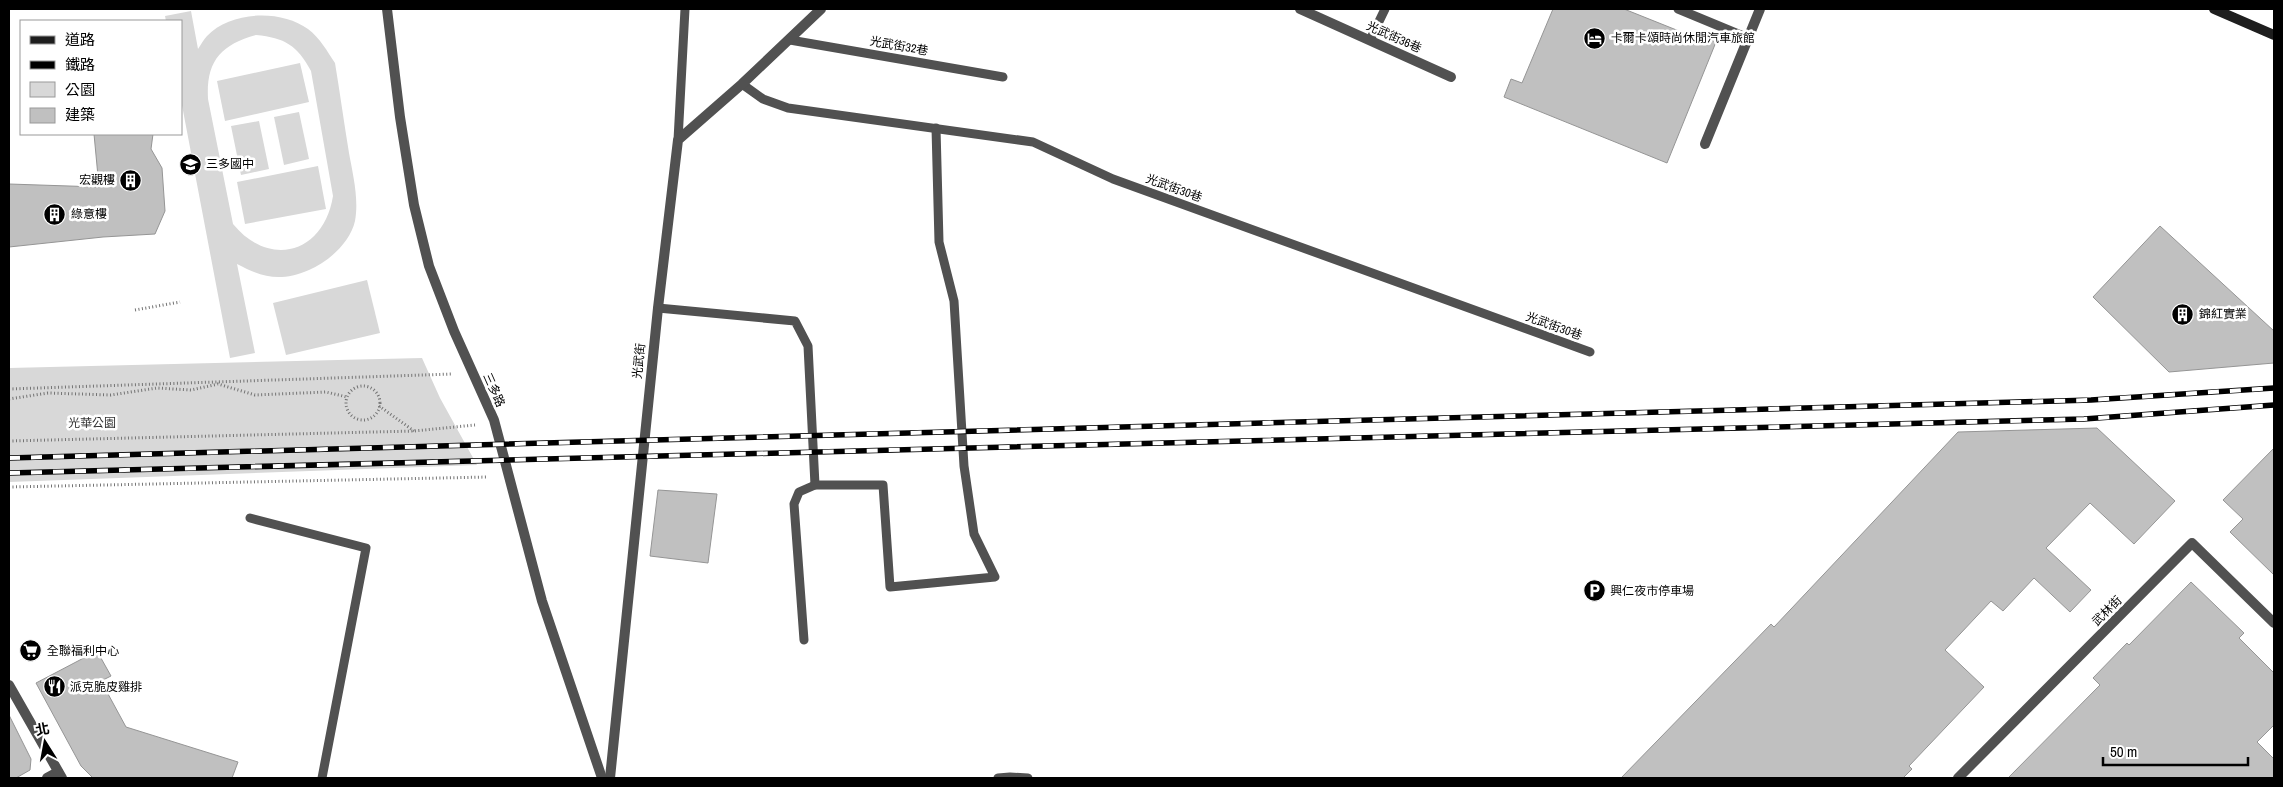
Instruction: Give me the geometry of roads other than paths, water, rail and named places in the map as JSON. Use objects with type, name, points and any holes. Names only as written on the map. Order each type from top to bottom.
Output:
[{"type":"main road","points":[[2214,9],[2274,35]]},
{"type":"street","name":"三多路","points":[[387,9],[400,117],[412,195],[429,266],[454,331],[494,420],[542,601],[602,778]]},
{"type":"street","points":[[678,140],[742,84],[821,9]]},
{"type":"street","name":"光武街36巷","points":[[1300,9],[1451,77]]},
{"type":"street","points":[[1705,144],[1760,9]]},
{"type":"street","name":"光武街","points":[[610,778],[658,308],[678,140]]},
{"type":"street","name":"武林街","points":[[1958,778],[2192,543],[2274,623]]},
{"type":"street","points":[[9,685],[60,775],[46,778]]},
{"type":"lane","points":[[678,140],[685,9]]},
{"type":"lane","points":[[1370,40],[1386,9]]},
{"type":"lane","points":[[1678,9],[1748,38]]},
{"type":"lane","name":"光武街32巷","points":[[790,40],[1003,77]]},
{"type":"lane","name":"光武街30巷","points":[[742,84],[763,99],[788,108],[1033,142],[1113,179],[1590,352]]},
{"type":"lane","points":[[804,640],[794,504],[799,492],[815,485],[883,485],[890,587],[995,577],[974,534],[964,466],[954,301],[940,242],[936,128]]},
{"type":"lane","points":[[658,308],[795,321],[808,346],[815,485]]},
{"type":"lane","points":[[250,518],[366,548],[322,778]]},
{"type":"lane","points":[[998,778],[1010,776],[1028,778]]},
{"type":"railway","points":[[9,458],[2091,400],[2274,388]]},
{"type":"railway","points":[[9,473],[2084,419],[2274,405]]},
{"type":"place","name":"卡爾卡頌時尚休閒汽車旅館","points":[[1595,38]]},
{"type":"place","name":"三多國中","points":[[190,164]]},
{"type":"place","name":"宏觀樓","points":[[131,180]]},
{"type":"place","name":"綠意樓","points":[[55,214]]},
{"type":"place","name":"錦紅實業","points":[[2183,314]]},
{"type":"place","name":"興仁夜市停車場","points":[[1594,591]]},
{"type":"place","name":"全聯福利中心","points":[[31,651]]},
{"type":"place","name":"派克脆皮雞排","points":[[54,687]]},
{"type":"park label","name":"光華公園","points":[[92,423]]}]
